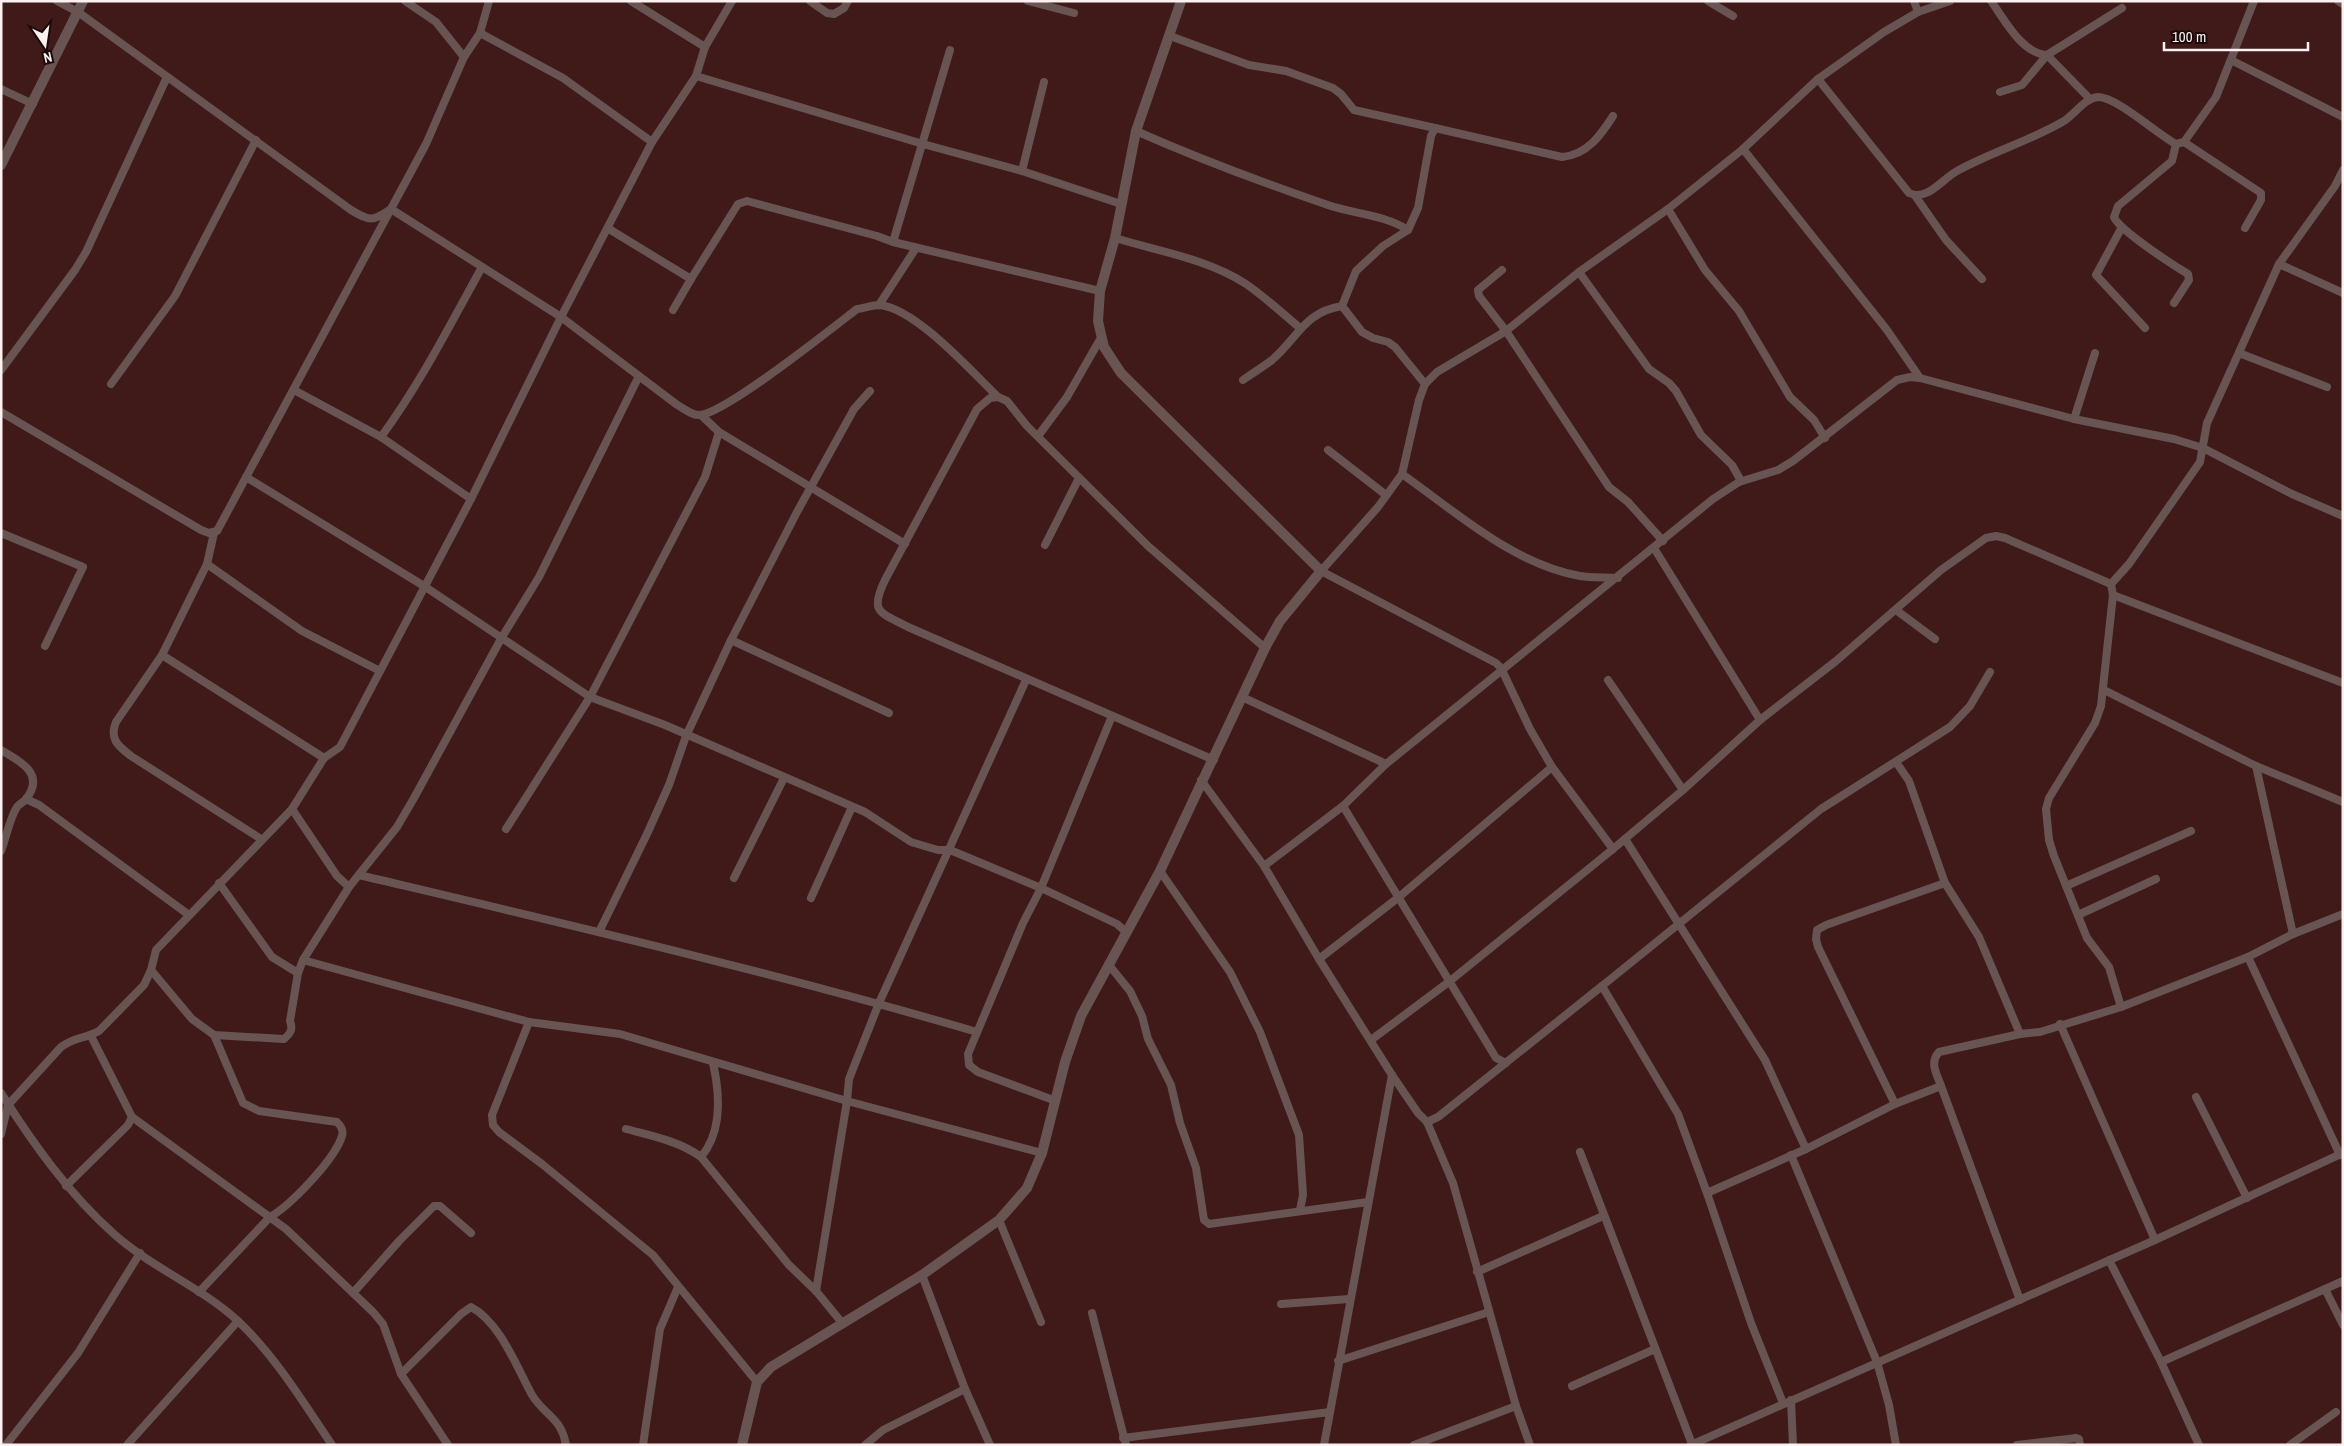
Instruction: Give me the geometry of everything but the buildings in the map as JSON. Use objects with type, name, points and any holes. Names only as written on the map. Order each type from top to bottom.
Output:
[{"type":"street","points":[[57,1],[78,12],[365,219],[376,219],[391,208]]},
{"type":"street","points":[[1,165],[83,1]]},
{"type":"street","points":[[405,1],[436,22],[464,57]]},
{"type":"street","points":[[261,840],[131,756],[118,746],[113,739],[113,731],[116,722],[162,655],[207,564],[214,533],[220,527],[426,144],[464,57],[480,33],[489,1]]},
{"type":"street","points":[[631,1],[705,47]]},
{"type":"street","points":[[1,1134],[8,1104],[61,1047],[71,1039],[91,1036],[99,1031],[144,985],[151,970],[156,950],[292,809],[324,758],[340,747],[472,499],[561,317],[652,142],[696,76],[705,47],[732,1]]},
{"type":"street","points":[[810,1],[827,13],[834,14],[844,8],[848,1]]},
{"type":"street","points":[[1028,1],[1074,13]]},
{"type":"street","points":[[1182,1],[1136,131],[1115,238],[1100,291],[1098,322],[1104,347],[1121,373],[1321,571],[1496,663],[1552,767],[1613,849]]},
{"type":"street","points":[[1708,1],[1733,16]]},
{"type":"street","points":[[1914,1],[1918,12]]},
{"type":"street","points":[[742,1445],[757,1382],[771,1367],[922,1276],[999,1220],[1027,1188],[1042,1153],[1065,1062],[1081,1016],[1160,871],[1201,780],[1214,760],[1265,648],[1280,621],[1402,474],[1419,400],[1425,384],[1437,372],[1506,331],[1580,272],[1668,210],[1743,149],[1818,79],[1884,32],[1918,12],[1950,1]]},
{"type":"street","points":[[1991,1],[2028,48],[2036,54],[2047,55],[2090,99]]},
{"type":"street","points":[[2174,303],[2189,280],[2188,274],[2116,222],[2115,211],[2172,161],[2180,143],[2216,98],[2254,1]]},
{"type":"street","points":[[2338,1],[2343,4]]},
{"type":"street","points":[[2000,92],[2022,85],[2047,55],[2122,8]]},
{"type":"street","points":[[480,33],[564,78],[652,142]]},
{"type":"street","points":[[1170,36],[1249,65],[1286,71],[1333,88],[1341,94],[1354,110],[1562,157],[1572,156],[1585,149],[1599,137],[1613,116]]},
{"type":"street","points":[[893,242],[950,50]]},
{"type":"street","points":[[2231,60],[2343,117]]},
{"type":"street","points":[[696,76],[923,144],[1022,171],[1122,204]]},
{"type":"street","points":[[1,370],[75,270],[86,252],[167,77]]},
{"type":"street","points":[[1818,79],[1909,193],[1916,197],[1946,240],[1982,279]]},
{"type":"street","points":[[1022,171],[1044,82]]},
{"type":"street","points":[[1,89],[32,104]]},
{"type":"street","points":[[1916,197],[1929,192],[1957,170],[2018,145],[2066,120],[2090,99],[2101,97],[2130,112],[2261,193],[2261,200],[2245,228]]},
{"type":"street","points":[[1342,306],[1356,271],[1383,246],[1408,230],[1418,208],[1431,136],[1435,128]]},
{"type":"street","points":[[1136,131],[1189,154],[1326,205],[1394,222],[1408,230]]},
{"type":"street","points":[[111,384],[175,296],[256,140]]},
{"type":"street","points":[[1743,149],[1807,232],[1887,330],[1920,378]]},
{"type":"street","points":[[2110,584],[2129,564],[2200,462],[2207,423],[2279,264],[2335,186],[2343,170]]},
{"type":"street","points":[[2335,186],[2343,189]]},
{"type":"street","points":[[673,310],[738,204],[747,201],[916,248],[1100,291]]},
{"type":"street","points":[[391,208],[561,317],[676,404],[695,415],[708,413],[747,389],[857,309],[879,305],[896,311],[931,333],[998,396],[1007,401],[1026,426],[1148,546],[1265,648]]},
{"type":"street","points":[[1668,210],[1705,270],[1739,311],[1790,397],[1814,420],[1825,438]]},
{"type":"street","points":[[2122,227],[2096,275],[2145,328]]},
{"type":"street","points":[[608,229],[691,279]]},
{"type":"street","points":[[1115,238],[1207,266],[1232,277],[1245,284],[1300,328]]},
{"type":"street","points":[[879,305],[916,248]]},
{"type":"street","points":[[2279,264],[2343,293]]},
{"type":"street","points":[[381,437],[402,408],[426,369],[482,268]]},
{"type":"street","points":[[1502,270],[1478,290],[1478,294],[1506,331],[1609,487],[1628,502],[1663,540]]},
{"type":"street","points":[[1580,272],[1649,369],[1669,383],[1676,391],[1700,435],[1732,465],[1740,481]]},
{"type":"street","points":[[1243,380],[1272,360],[1300,328],[1323,310],[1342,306]]},
{"type":"street","points":[[1342,306],[1362,332],[1373,338],[1388,342],[1395,347],[1425,384]]},
{"type":"street","points":[[1038,436],[1066,397],[1102,336]]},
{"type":"street","points":[[2239,352],[2327,387]]},
{"type":"street","points":[[2074,419],[2095,353]]},
{"type":"street","points":[[214,1035],[284,1039],[290,1034],[292,1027],[290,1020],[298,973],[303,960],[349,887],[401,820],[502,637],[539,578],[639,376]]},
{"type":"street","points":[[1264,866],[1343,806],[1386,764],[1618,578],[1713,499],[1740,481],[1786,466],[1825,438],[1897,380],[1910,377],[1920,378],[2074,419],[2174,439],[2202,448],[2292,494],[2343,516]]},
{"type":"street","points":[[294,390],[381,437],[472,499]]},
{"type":"street","points":[[599,932],[647,834],[669,785],[686,736],[731,640],[811,486],[854,409],[870,391]]},
{"type":"street","points":[[998,396],[990,398],[977,409],[877,597],[877,606],[882,613],[908,627],[1026,680],[1214,760]]},
{"type":"street","points":[[1,412],[152,503],[201,530],[214,533]]},
{"type":"street","points":[[701,415],[719,432],[905,544]]},
{"type":"street","points":[[506,829],[590,697],[705,477],[719,432]]},
{"type":"street","points":[[1328,450],[1386,495]]},
{"type":"street","points":[[1402,474],[1486,533],[1524,557],[1551,568],[1580,576],[1618,578]]},
{"type":"street","points":[[246,477],[424,586],[590,697],[665,725],[686,736],[865,812],[911,842],[938,850],[950,850],[1041,888],[1117,924],[1126,932]]},
{"type":"street","points":[[1045,545],[1078,478]]},
{"type":"street","points":[[1,533],[83,567],[45,646]]},
{"type":"street","points":[[1371,1040],[1450,981],[1613,849],[1683,790],[1760,720],[1836,661],[1970,548],[1986,538],[1996,536],[2110,584]]},
{"type":"street","points":[[1654,548],[1760,720]]},
{"type":"street","points":[[207,564],[308,635],[380,671]]},
{"type":"street","points":[[2110,584],[2113,595],[2102,706],[2095,723],[2049,798],[2046,809],[2049,840],[2066,886],[2087,938],[2109,967],[2122,1007]]},
{"type":"street","points":[[2113,595],[2343,683]]},
{"type":"street","points":[[1896,610],[1935,639]]},
{"type":"street","points":[[731,640],[888,713]]},
{"type":"street","points":[[162,655],[324,758]]},
{"type":"street","points":[[1427,1122],[1438,1116],[1506,1063],[1821,809],[1950,727],[1970,706],[1990,672]]},
{"type":"street","points":[[816,1291],[849,1079],[879,1003],[1026,680]]},
{"type":"street","points":[[1608,680],[1683,790]]},
{"type":"street","points":[[2104,690],[2256,766],[2343,802]]},
{"type":"street","points":[[1242,697],[1386,764]]},
{"type":"street","points":[[1056,1101],[978,1072],[969,1065],[968,1054],[1023,923],[1041,888],[1112,716]]},
{"type":"street","points":[[1,750],[20,761],[31,771],[33,780],[26,799],[17,806],[1,851]]},
{"type":"street","points":[[1896,762],[1909,781],[1945,882],[1978,937],[2020,1034]]},
{"type":"street","points":[[2256,766],[2293,934]]},
{"type":"street","points":[[1319,960],[1399,897],[1552,767]]},
{"type":"street","points":[[734,878],[784,778]]},
{"type":"street","points":[[1201,780],[1264,866],[1319,960],[1392,1075],[1418,1113],[1427,1122],[1453,1183],[1516,1406],[1530,1445]]},
{"type":"street","points":[[26,799],[39,805],[189,915]]},
{"type":"street","points":[[1343,806],[1496,1058],[1506,1063]]},
{"type":"street","points":[[811,898],[852,808]]},
{"type":"street","points":[[292,809],[337,876],[349,887]]},
{"type":"street","points":[[2066,886],[2191,831]]},
{"type":"street","points":[[1625,839],[1765,1060],[1806,1149]]},
{"type":"street","points":[[1160,871],[1230,972],[1260,1032],[1299,1135],[1303,1195],[1300,1210]]},
{"type":"street","points":[[359,875],[599,932],[879,1003],[977,1032]]},
{"type":"street","points":[[2078,915],[2156,880]]},
{"type":"street","points":[[1895,1104],[1818,947],[1816,939],[1817,930],[1826,924],[1945,882]]},
{"type":"street","points":[[219,883],[272,957],[298,973]]},
{"type":"street","points":[[2020,1300],[1933,1065],[1934,1058],[1939,1052],[2020,1034],[2040,1032],[2060,1024],[2122,1007],[2248,957],[2293,934],[2343,914]]},
{"type":"street","points":[[1580,1152],[1692,1445],[1783,1403],[2155,1240],[2341,1154],[2248,957]]},
{"type":"street","points":[[303,960],[529,1022],[620,1034],[847,1101],[1042,1153]]},
{"type":"street","points":[[1109,965],[1130,991],[1142,1016],[1148,1039],[1171,1084],[1180,1123],[1196,1168],[1204,1220],[1209,1224],[1215,1225],[1300,1210],[1368,1202]]},
{"type":"street","points":[[151,970],[192,1019],[214,1035],[243,1103],[259,1111],[337,1122],[342,1128],[343,1135],[309,1183],[284,1209],[270,1217],[199,1292]]},
{"type":"street","points":[[1602,986],[1678,1114],[1751,1323],[1783,1403]]},
{"type":"street","points":[[529,1022],[492,1115],[493,1125],[499,1132],[542,1164],[653,1255],[757,1382]]},
{"type":"street","points":[[2060,1024],[2155,1240]]},
{"type":"street","points":[[91,1036],[132,1117],[270,1217],[384,1324],[402,1374],[448,1445]]},
{"type":"street","points":[[701,1157],[709,1147],[714,1135],[718,1113],[717,1080],[713,1062]]},
{"type":"street","points":[[1324,1445],[1392,1075]]},
{"type":"street","points":[[1707,1193],[1806,1149],[1895,1104],[1941,1086]]},
{"type":"street","points":[[1,1093],[24,1131],[66,1186],[115,1235],[238,1321],[286,1375],[332,1445]]},
{"type":"street","points":[[2196,1097],[2247,1198]]},
{"type":"street","points":[[66,1186],[128,1125],[132,1117]]},
{"type":"street","points":[[626,1129],[670,1141],[690,1149],[701,1157],[789,1265],[816,1291],[843,1324]]},
{"type":"street","points":[[1791,1155],[1877,1362],[1889,1405],[1896,1445]]},
{"type":"street","points":[[353,1293],[400,1240],[434,1206],[440,1206],[471,1233]]},
{"type":"street","points":[[1477,1272],[1603,1216]]},
{"type":"street","points":[[999,1220],[1041,1322]]},
{"type":"street","points":[[6,1445],[78,1353],[140,1253]]},
{"type":"street","points":[[2109,1260],[2161,1362],[2199,1445]]},
{"type":"street","points":[[922,1276],[965,1388],[990,1445]]},
{"type":"street","points":[[2161,1362],[2343,1281]]},
{"type":"street","points":[[643,1445],[660,1329],[678,1287]]},
{"type":"street","points":[[2326,1289],[2343,1325]]},
{"type":"street","points":[[1282,1304],[1350,1299]]},
{"type":"street","points":[[402,1374],[461,1314],[472,1307],[481,1312],[514,1358],[533,1397],[562,1428],[566,1445]]},
{"type":"street","points":[[1338,1361],[1489,1312]]},
{"type":"street","points":[[1092,1313],[1124,1442],[1330,1412]]},
{"type":"street","points":[[127,1445],[238,1321]]},
{"type":"street","points":[[1572,1386],[1655,1349]]},
{"type":"street","points":[[865,1445],[883,1430],[965,1388]]},
{"type":"street","points":[[1791,1400],[1793,1445]]},
{"type":"street","points":[[1414,1445],[1516,1406]]},
{"type":"street","points":[[2290,1445],[2336,1412]]},
{"type":"street","points":[[2017,1445],[2076,1438],[2079,1439],[2080,1445]]}]
